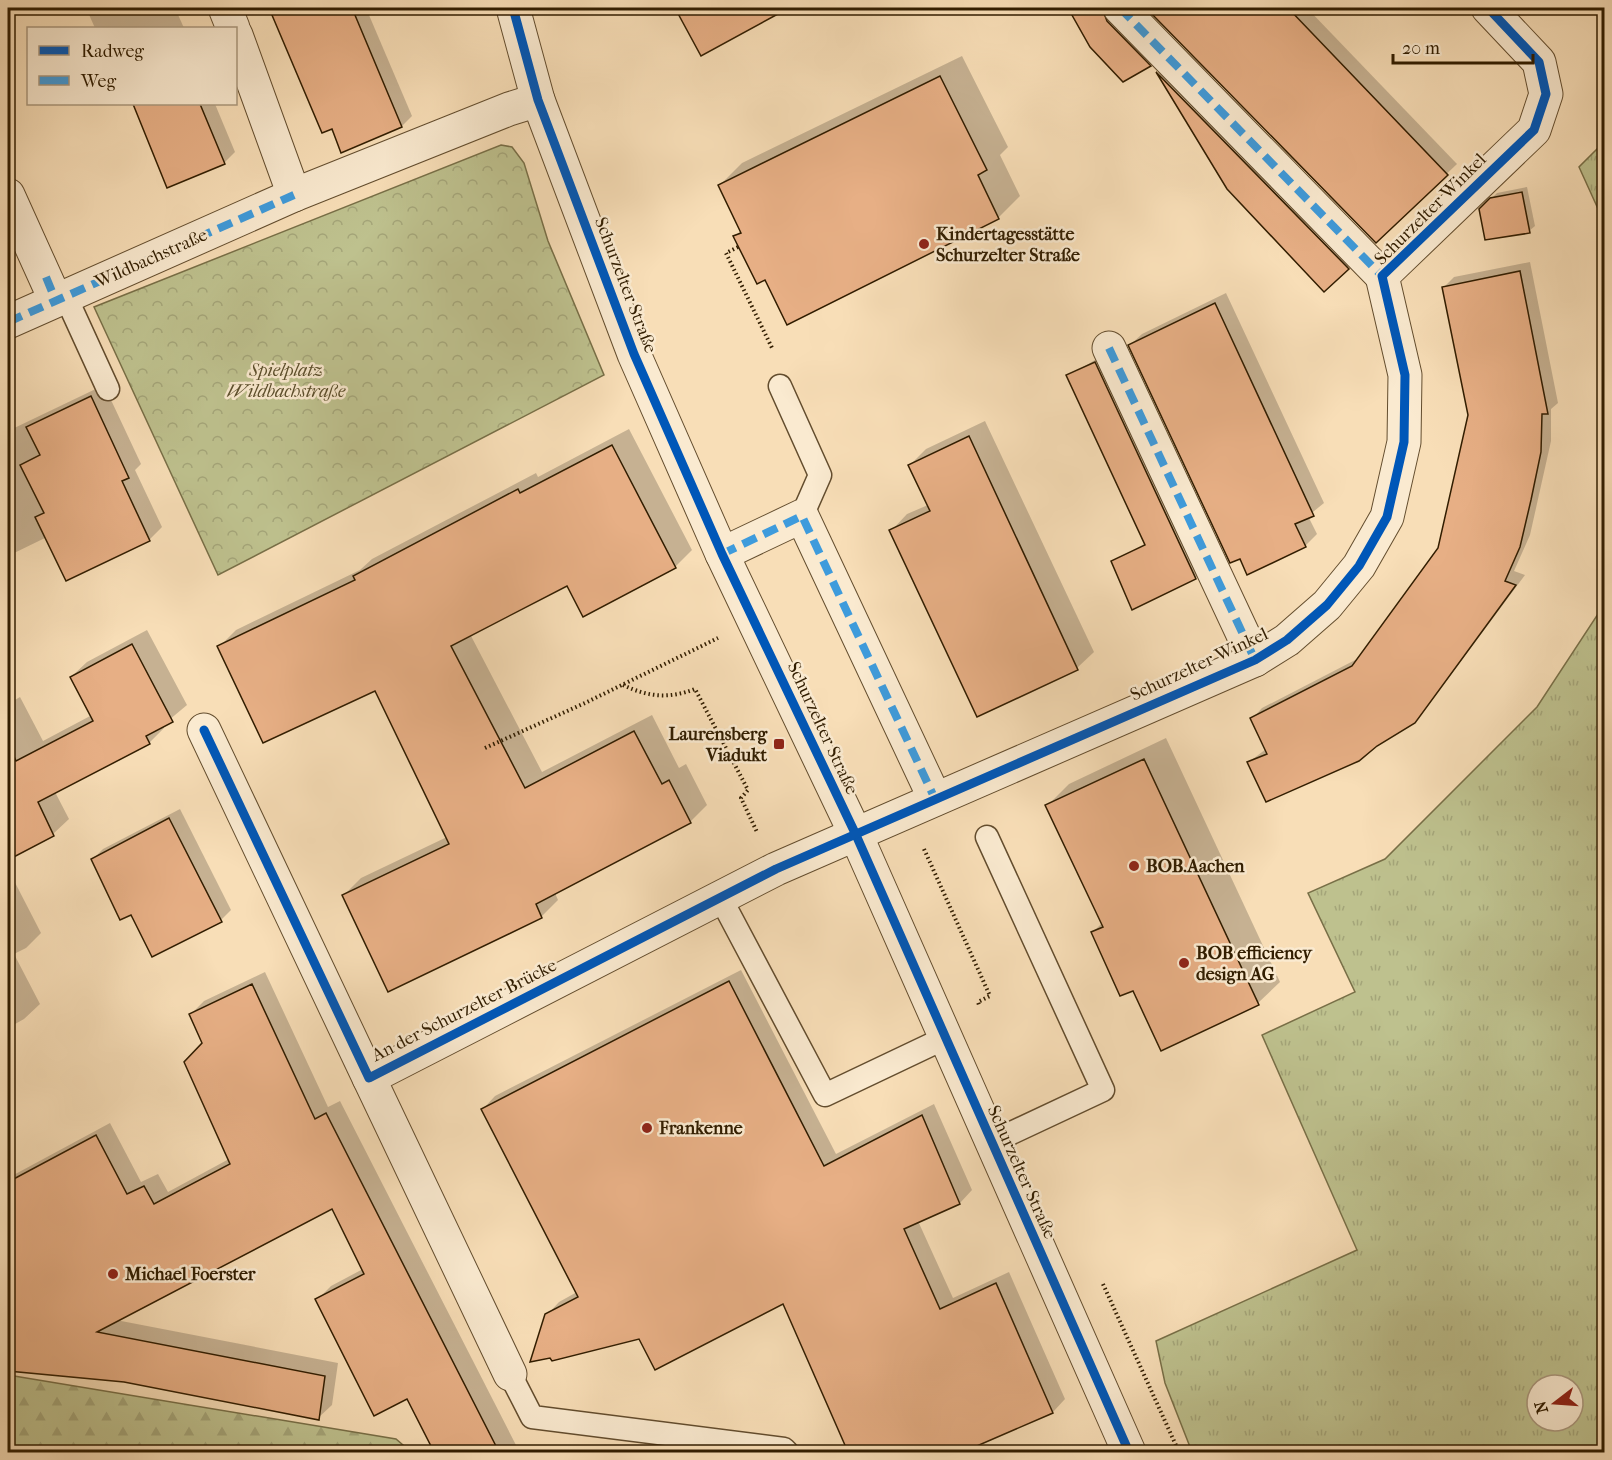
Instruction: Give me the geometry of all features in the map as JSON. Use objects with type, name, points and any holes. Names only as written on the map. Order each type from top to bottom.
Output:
[{"type":"street","points":[[225,8],[233,27]]},
{"type":"street","name":"Schurzelter Straße","points":[[513,8],[538,100],[634,354],[722,554],[856,835],[990,1143],[1130,1452]]},
{"type":"street","name":"Schurzelter Winkel","points":[[856,835],[1255,660],[1287,640],[1327,605],[1359,566],[1388,517],[1404,442],[1405,375],[1382,276],[1120,8]]},
{"type":"street","name":"Schurzelter Winkel","points":[[1382,276],[1534,130],[1546,94],[1539,62],[1488,8]]},
{"type":"street","points":[[237,38],[294,195]]},
{"type":"street","name":"Wildbachstraße","points":[[8,322],[294,195],[508,108],[538,100]]},
{"type":"street","points":[[8,195],[60,297]]},
{"type":"street","name":"Schurzelter Winkel","points":[[1109,348],[1255,660]]},
{"type":"street","points":[[722,554],[802,516],[935,799]]},
{"type":"street","name":"An der Schurzelter Brücke","points":[[204,730],[510,1374]]},
{"type":"street","name":"An der Schurzelter Brücke","points":[[369,1078],[776,869],[856,835]]},
{"type":"lane","points":[[60,297],[108,389]]},
{"type":"lane","points":[[780,386],[820,475],[802,516]]},
{"type":"lane","points":[[987,837],[1102,1090],[990,1143]]},
{"type":"lane","points":[[720,897],[825,1095],[945,1038]]},
{"type":"lane","points":[[510,1374],[532,1417],[784,1449],[787,1452]]},
{"type":"path","points":[[738,247],[726,253],[774,352],[780,386]]},
{"type":"path","points":[[485,748],[754,621]]},
{"type":"path","points":[[622,685],[643,695],[679,695],[695,689],[748,790],[741,798],[776,869]]},
{"type":"green space","points":[[1604,142],[1604,222],[1579,167]]},
{"type":"green space","name":"Spielplatz Wildbachstraße","points":[[501,145],[512,147],[524,163],[548,241],[604,375],[218,575],[94,307]]},
{"type":"green space","points":[[1604,597],[1604,1452],[1192,1452],[1165,1383],[1156,1341],[1357,1250],[1262,1035],[1355,992],[1308,893],[1385,859],[1537,707],[1600,611]]},
{"type":"green space","points":[[8,1375],[396,1439],[411,1452],[8,1452]]},
{"type":"building","points":[[269,8],[352,8],[402,127],[341,153],[332,129],[322,133]]},
{"type":"building","points":[[675,8],[789,8],[701,56]]},
{"type":"building","points":[[1068,8],[1102,8],[1107,21],[1151,66],[1123,82],[1090,47]]},
{"type":"building","points":[[1146,8],[1288,8],[1448,175],[1376,243]]},
{"type":"building","points":[[1156,72],[1349,269],[1324,292],[1227,189]]},
{"type":"building","points":[[940,76],[987,170],[978,175],[999,219],[787,325],[765,280],[757,284],[733,236],[741,233],[718,185]]},
{"type":"building","points":[[133,105],[200,105],[225,164],[167,188]]},
{"type":"building","points":[[1522,192],[1530,233],[1485,240],[1479,209],[1490,198]]},
{"type":"building","points":[[1520,271],[1548,414],[1542,414],[1541,452],[1520,547],[1505,581],[1516,585],[1415,723],[1377,746],[1359,761],[1266,802],[1247,762],[1267,754],[1250,718],[1352,666],[1438,548],[1468,415],[1442,287]]},
{"type":"building","points":[[1215,303],[1314,516],[1295,524],[1306,547],[1247,575],[1240,559],[1230,563],[1128,345]]},
{"type":"building","points":[[1095,362],[1196,579],[1132,610],[1111,561],[1145,545],[1066,375]]},
{"type":"building","points":[[91,396],[129,478],[122,481],[150,541],[66,581],[35,517],[44,513],[20,465],[40,455],[26,427]]},
{"type":"building","points":[[969,436],[1078,670],[977,717],[889,530],[930,511],[908,465]]},
{"type":"building","points":[[612,445],[676,568],[583,617],[567,586],[451,646],[525,788],[634,731],[662,784],[669,780],[691,823],[536,904],[542,918],[388,992],[342,895],[449,844],[375,691],[263,743],[217,646],[355,580],[353,576],[518,489],[520,493]]},
{"type":"building","points":[[132,644],[173,722],[146,736],[150,744],[38,802],[54,836],[8,860],[8,743],[16,761],[93,721],[70,677]]},
{"type":"building","name":"BOB.Aachen","points":[[1144,759],[1259,1005],[1161,1051],[1133,991],[1120,996],[1091,932],[1103,927],[1045,805]]},
{"type":"building","points":[[169,818],[222,922],[152,957],[131,915],[120,920],[91,859]]},
{"type":"building","points":[[729,981],[824,1166],[922,1115],[960,1204],[904,1229],[940,1309],[996,1283],[1053,1413],[963,1452],[848,1452],[783,1304],[655,1370],[639,1339],[552,1361],[550,1358],[530,1362],[545,1314],[578,1297],[481,1109]]},
{"type":"building","points":[[252,984],[315,1119],[326,1113],[499,1452],[460,1452],[431,1446],[407,1399],[374,1416],[315,1299],[364,1274],[332,1209],[97,1332],[325,1376],[319,1420],[124,1382],[8,1371],[8,1182],[96,1135],[127,1194],[144,1186],[154,1204],[230,1164],[184,1062],[202,1043],[189,1014]]},
{"type":"marked path","points":[[1120,8],[1382,276]]},
{"type":"marked path","points":[[8,322],[294,195]]},
{"type":"marked path","points":[[46,277],[55,299]]},
{"type":"marked path","points":[[1109,348],[1255,660]]},
{"type":"marked path","points":[[722,554],[802,516],[935,799]]},
{"type":"cycle path","points":[[513,8],[538,100],[634,354],[722,554],[856,835],[1129,1452]]},
{"type":"cycle path","points":[[204,730],[369,1078],[776,869],[1255,660],[1287,640],[1327,605],[1359,566],[1387,517],[1404,442],[1405,375],[1382,276],[1534,130],[1546,94],[1539,62],[1488,8]]},
{"type":"place","name":"Kindertagesstätte Schurzelter Straße","points":[[924,244]]},
{"type":"place","name":"Laurensberg Viadukt","points":[[779,744]]},
{"type":"place","name":"BOB.Aachen","points":[[1134,866]]},
{"type":"place","name":"BOB efficiency design AG","points":[[1184,963]]},
{"type":"place","name":"Frankenne","points":[[647,1128]]},
{"type":"place","name":"Michael Foerster","points":[[113,1274]]}]
